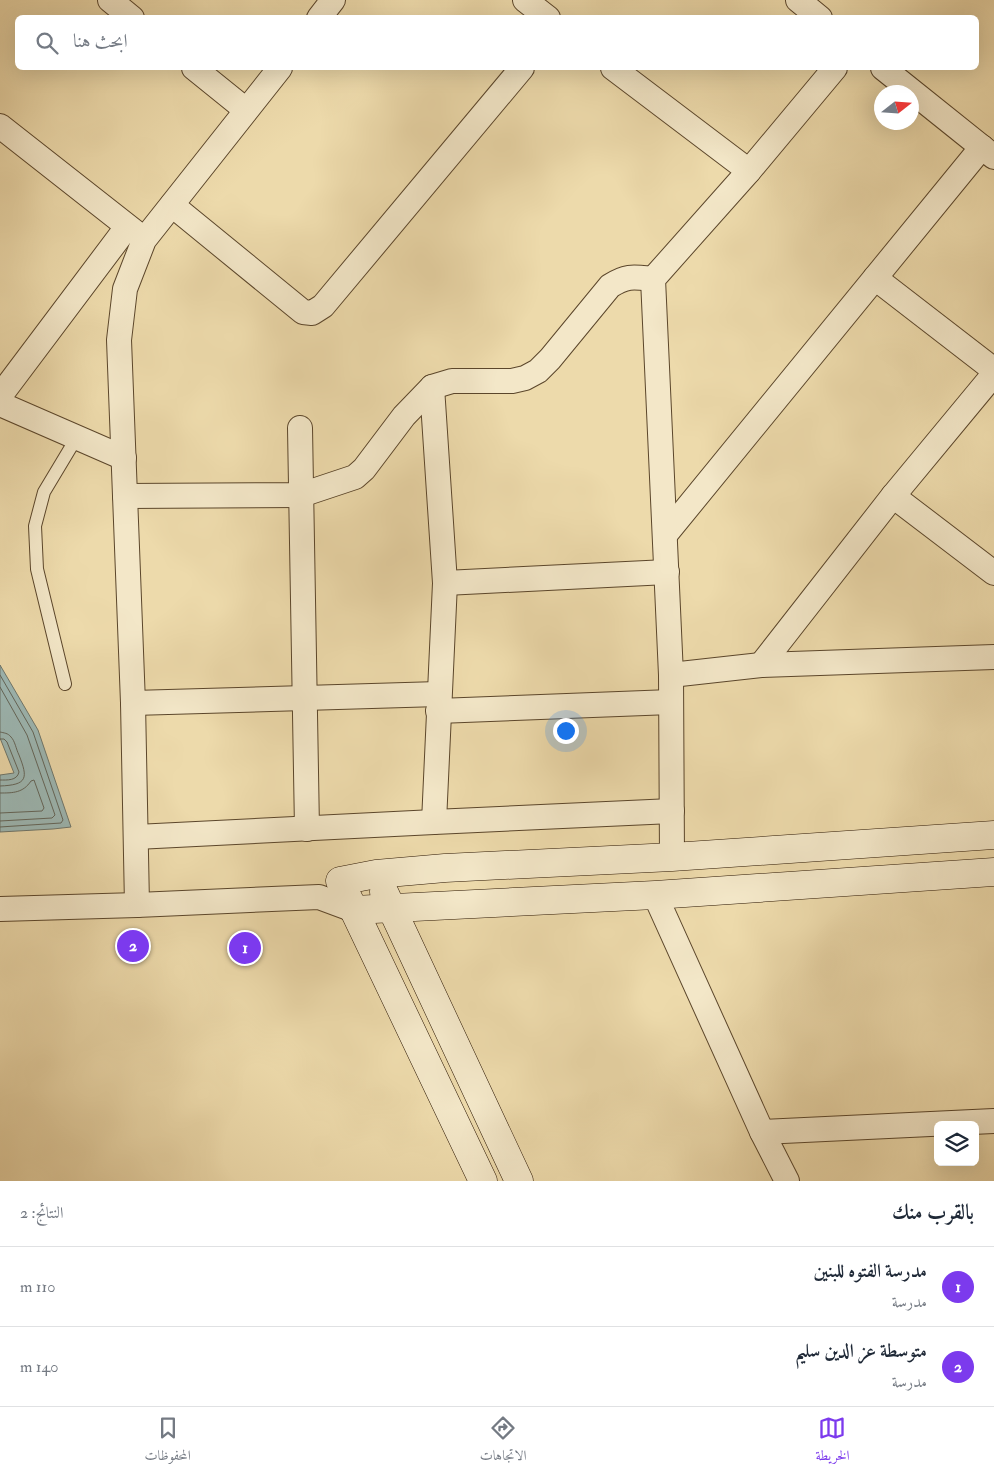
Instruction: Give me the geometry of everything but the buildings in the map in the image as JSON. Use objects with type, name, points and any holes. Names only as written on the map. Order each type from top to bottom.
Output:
[{"type":"street","points":[[110,0],[128,15]]},
{"type":"street","points":[[321,15],[333,0]]},
{"type":"street","points":[[525,0],[544,15]]},
{"type":"street","points":[[798,0],[816,15]]},
{"type":"street","points":[[196,70],[246,110]]},
{"type":"street","points":[[0,396],[136,233],[172,205],[278,70]]},
{"type":"street","points":[[172,205],[303,312],[312,313],[323,306],[520,70]]},
{"type":"street","points":[[616,70],[749,171]]},
{"type":"street","points":[[672,857],[671,675],[653,279],[749,171],[832,70]]},
{"type":"street","points":[[665,535],[875,278],[988,152],[886,70]]},
{"type":"street","points":[[2,132],[136,233]]},
{"type":"street","points":[[136,233],[125,288],[119,340],[134,703],[137,905]]},
{"type":"street","points":[[126,496],[301,495],[355,477],[364,469],[404,416],[432,387],[452,381],[512,381],[525,378],[538,371],[550,359],[610,286],[622,278],[653,279]]},
{"type":"street","points":[[875,278],[994,370]]},
{"type":"street","points":[[761,665],[893,496],[994,374]]},
{"type":"street","points":[[432,387],[445,582],[434,822]]},
{"type":"street","points":[[0,404],[124,458]]},
{"type":"street","points":[[300,428],[307,829]]},
{"type":"street","points":[[893,496],[994,573]]},
{"type":"street","points":[[445,582],[667,572]]},
{"type":"street","points":[[671,675],[761,665],[994,657]]},
{"type":"street","points":[[134,703],[304,698],[439,703],[671,702]]},
{"type":"street","points":[[136,837],[672,811]]},
{"type":"street","points":[[319,897],[340,881],[376,874],[445,868],[672,857],[994,835]]},
{"type":"street","points":[[0,909],[319,897],[354,910],[655,895],[994,872]]},
{"type":"street","points":[[376,874],[519,1181]]},
{"type":"street","points":[[340,881],[483,1181]]},
{"type":"street","points":[[655,895],[762,1132],[787,1181]]},
{"type":"street","points":[[762,1132],[994,1120]]},
{"type":"lane","points":[[65,684],[37,569],[35,526],[44,492],[77,437]]},
{"type":"water","points":[[0,665],[38,730],[71,827],[0,832],[0,775],[14,773],[0,738]]},
{"type":"place","name":"متوسطة عز الدين سليم","points":[[133,946]]},
{"type":"place","name":"مدرسة الفتوه للبنين","points":[[245,948]]}]
